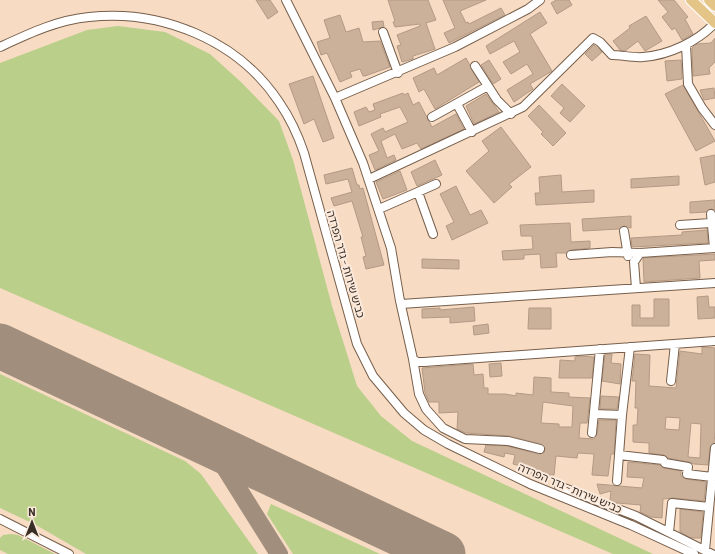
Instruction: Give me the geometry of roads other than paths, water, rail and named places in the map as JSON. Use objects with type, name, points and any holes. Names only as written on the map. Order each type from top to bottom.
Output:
[{"type":"main road","points":[[692,0],[715,23]]},
{"type":"main road","points":[[708,0],[715,6]]},
{"type":"street","points":[[286,0],[335,98],[369,179],[391,248],[419,394],[426,409],[443,428],[465,439],[508,442],[540,449]]},
{"type":"street","points":[[335,98],[455,47],[528,9],[540,0]]},
{"type":"street","name":"כביש שירות - גדר הפרדה","points":[[0,47],[38,30],[62,22],[88,17],[131,16],[158,21],[196,33],[235,56],[263,82],[279,101],[297,133],[304,153],[357,344],[373,376],[394,403],[424,430],[448,444],[553,495],[631,525],[694,554]]},
{"type":"street","points":[[369,179],[511,114],[523,107],[593,38],[600,42],[612,55],[642,57],[662,53],[686,45],[706,33],[715,23]]},
{"type":"street","points":[[383,32],[398,72]]},
{"type":"street","points":[[686,45],[688,84],[702,108],[715,124]]},
{"type":"street","points":[[475,66],[497,100],[511,114]]},
{"type":"street","points":[[432,117],[488,86]]},
{"type":"street","points":[[457,104],[472,132]]},
{"type":"street","points":[[379,209],[436,184]]},
{"type":"street","points":[[418,192],[433,234]]},
{"type":"street","points":[[571,255],[640,253],[714,248],[711,214]]},
{"type":"street","points":[[680,225],[711,223]]},
{"type":"street","points":[[624,231],[627,253],[634,262],[636,288]]},
{"type":"street","points":[[634,262],[640,253]]},
{"type":"street","points":[[401,304],[715,283]]},
{"type":"street","points":[[413,359],[417,362],[424,362],[715,341]]},
{"type":"street","points":[[671,381],[675,344]]},
{"type":"street","points":[[617,481],[622,415],[630,347]]},
{"type":"street","points":[[592,433],[600,349]]},
{"type":"street","points":[[594,414],[622,415]]},
{"type":"street","points":[[559,486],[636,516],[708,552],[709,507],[715,448]]},
{"type":"street","points":[[619,455],[663,460],[665,463],[688,467],[687,474],[712,477]]},
{"type":"street","points":[[670,532],[672,503],[709,507]]},
{"type":"street","points":[[0,519],[69,554]]}]
